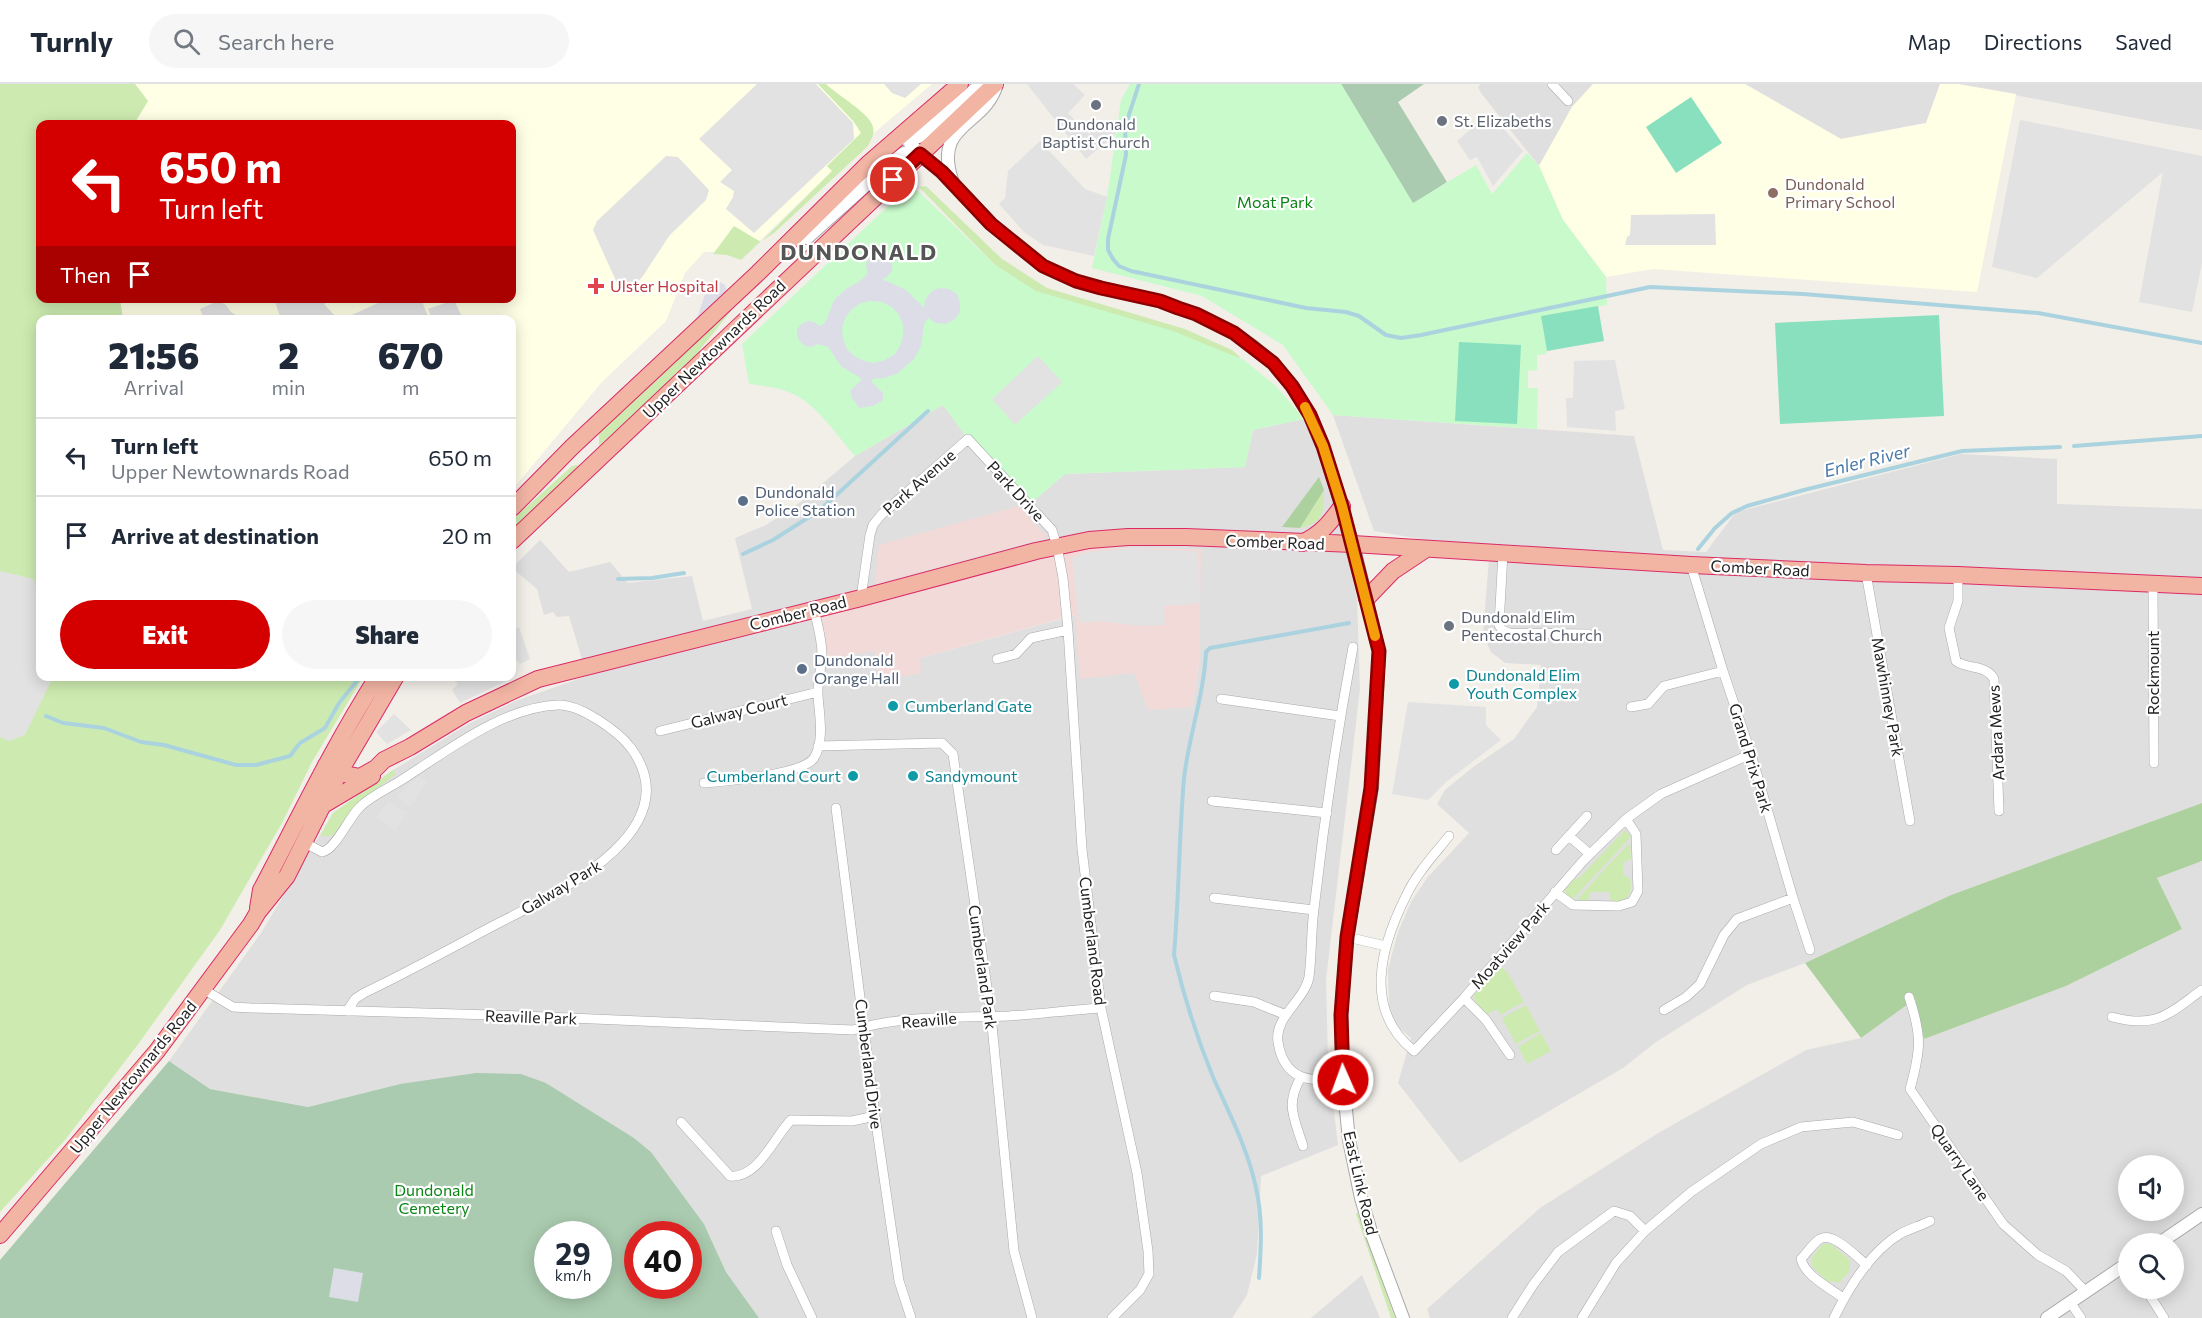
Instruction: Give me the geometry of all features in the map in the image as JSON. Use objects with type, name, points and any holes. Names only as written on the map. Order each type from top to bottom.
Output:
[{"type":"highway","name":"Upper Newtownards Road","points":[[516,504],[572,447],[794,237],[960,84]]},
{"type":"highway","name":"Upper Newtownards Road","points":[[516,537],[919,152],[996,84]]},
{"type":"highway","points":[[1301,543],[1315,537],[1329,525],[1342,506]]},
{"type":"highway","name":"Comber Road","points":[[332,769],[360,777],[386,759],[466,713],[538,679],[1089,540],[1128,537],[1353,544],[1691,565],[2202,586]]},
{"type":"highway","points":[[1367,598],[1393,571],[1426,549]]},
{"type":"highway","name":"Upper Newtownards Road","points":[[0,1235],[150,1059],[286,876],[325,804],[332,769],[350,721],[375,681]]},
{"type":"highway","name":"Upper Newtownards Road","points":[[258,912],[261,891],[332,769],[363,733],[393,681]]},
{"type":"highway","points":[[363,733],[363,746],[367,752],[386,759]]},
{"type":"highway","name":"Comber Road","points":[[325,804],[382,770],[386,759]]},
{"type":"street","points":[[904,137],[919,137],[981,84]]},
{"type":"street","points":[[953,184],[946,157],[950,143],[957,132],[994,97],[996,84]]},
{"type":"street","points":[[1552,84],[1568,101]]},
{"type":"street","name":"East Link Road","points":[[904,137],[991,224],[1043,266],[1092,286],[1160,301],[1196,314],[1234,333],[1261,352],[1292,386],[1310,415],[1323,446],[1342,506],[1379,651],[1371,788],[1347,937],[1341,1015],[1343,1080],[1349,1140],[1361,1198],[1379,1256],[1403,1318]]},
{"type":"street","points":[[794,237],[807,238],[892,162],[904,153],[919,152]]},
{"type":"street","name":"Park Drive","points":[[968,439],[1052,530],[1058,546]]},
{"type":"street","name":"Park Avenue","points":[[861,598],[873,525],[881,515],[968,439]]},
{"type":"street","name":"Cumberland Road","points":[[1058,546],[1068,630],[1082,849],[1101,1008],[1137,1173],[1148,1251],[1149,1274],[1140,1290],[1112,1318]]},
{"type":"street","points":[[1503,553],[1499,626],[1502,630],[1509,633],[1588,634]]},
{"type":"street","name":"Grand Prix Park","points":[[1691,565],[1810,950]]},
{"type":"street","name":"Mawhinney Park","points":[[1866,573],[1910,820]]},
{"type":"street","name":"Ardara Mews","points":[[1958,575],[1958,600],[1949,628],[1956,661],[1991,672],[1994,679],[1999,811]]},
{"type":"street","name":"Rockmount","points":[[2153,584],[2154,763]]},
{"type":"street","points":[[704,783],[745,780],[800,768],[813,759],[818,746],[820,725],[818,692],[822,653],[814,609]]},
{"type":"street","points":[[997,659],[1016,654],[1031,638],[1068,630]]},
{"type":"street","points":[[1343,1080],[1320,1082],[1307,1080],[1295,1074],[1282,1057],[1278,1039],[1281,1024],[1303,993],[1308,979],[1314,910],[1340,716],[1353,646]]},
{"type":"street","points":[[1631,707],[1648,704],[1664,686],[1723,671]]},
{"type":"street","name":"Galway Court","points":[[660,731],[818,692]]},
{"type":"street","points":[[1221,699],[1340,716]]},
{"type":"street","name":"Galway Park","points":[[305,843],[322,852],[326,851],[360,807],[459,742],[510,717],[530,710],[560,705],[580,709],[630,746],[638,760],[645,781],[645,801],[636,823],[620,846],[605,861],[548,897],[364,993],[355,999],[347,1011]]},
{"type":"street","name":"Cumberland Park","points":[[818,746],[942,743],[953,754],[991,1015],[1014,1251],[1032,1318]]},
{"type":"street","name":"Moatview Park","points":[[1449,836],[1422,869],[1406,895],[1386,946],[1382,976],[1385,1014],[1393,1030],[1414,1052],[1464,998],[1555,892],[1626,819],[1661,794],[1751,754]]},
{"type":"street","points":[[1212,801],[1327,813]]},
{"type":"street","name":"Cumberland Drive","points":[[836,808],[875,1116],[899,1281],[911,1318]]},
{"type":"street","points":[[1556,850],[1587,816]]},
{"type":"street","name":"Moatview Park","points":[[1555,892],[1573,905],[1619,906],[1632,902],[1638,891],[1636,834],[1626,819]]},
{"type":"street","points":[[1569,836],[1590,854]]},
{"type":"street","points":[[1214,898],[1314,910]]},
{"type":"street","points":[[1664,1010],[1686,997],[1700,984],[1724,935],[1737,919],[1793,898]]},
{"type":"street","points":[[1347,937],[1386,946]]},
{"type":"street","name":"Reaville Park","points":[[203,989],[233,1006],[788,1028],[853,1030],[864,1027]]},
{"type":"street","points":[[2112,1017],[2130,1022],[2160,1018],[2171,1013],[2202,990]]},
{"type":"street","points":[[1214,996],[1254,1002],[1286,1016]]},
{"type":"street","name":"Quarry Lane","points":[[1909,997],[1920,1038],[1918,1061],[1910,1089],[2004,1224],[2038,1255],[2066,1271],[2086,1292]]},
{"type":"street","name":"Moatview Park","points":[[1464,998],[1486,1020],[1510,1054]]},
{"type":"street","name":"Reaville","points":[[864,1027],[876,1024],[1101,1008]]},
{"type":"street","points":[[1301,1077],[1294,1089],[1291,1107],[1303,1146]]},
{"type":"street","points":[[681,1122],[730,1176],[738,1177],[747,1174],[791,1120],[852,1121],[875,1116]]},
{"type":"street","points":[[1582,1318],[1616,1263],[1645,1231],[1691,1192],[1761,1144],[1801,1127],[1853,1122],[1898,1135]]},
{"type":"street","points":[[1512,1318],[1558,1252],[1614,1211],[1630,1216],[1645,1231]]},
{"type":"street","points":[[2174,1233],[2202,1214]]},
{"type":"street","points":[[1834,1318],[1843,1298],[1883,1246],[1902,1233],[1930,1221]]},
{"type":"street","points":[[776,1231],[787,1265],[812,1318]]},
{"type":"street","points":[[1843,1298],[1802,1266],[1801,1259],[1820,1239],[1827,1236],[1835,1238],[1867,1265]]},
{"type":"street","points":[[2048,1318],[2118,1270]]},
{"type":"street","points":[[2152,1299],[2164,1318]]},
{"type":"street","points":[[2070,1302],[2081,1318]]},
{"type":"shaded area","name":"Ulster Hospital","points":[[135,84],[932,84],[856,148],[748,252],[704,252],[685,273],[666,321],[601,383],[516,485],[516,315],[122,315],[121,303],[516,303],[516,120],[136,120],[148,101]]},
{"type":"shaded area","points":[[757,84],[816,84],[853,123],[854,139],[754,233],[726,209],[734,191],[720,182],[732,170],[699,139]]},
{"type":"shaded area","points":[[884,84],[921,84],[905,98],[892,93]]},
{"type":"shaded area","points":[[1027,84],[1073,84],[1085,95],[1068,113],[1089,134],[1103,122],[1116,134],[1086,159]]},
{"type":"shaded area","points":[[1481,84],[1593,84],[1572,107],[1539,166],[1481,93],[1478,87]]},
{"type":"shaded area","name":"Dundonald Primary School","points":[[1593,84],[1745,84],[1841,139],[1926,123],[1940,84],[1958,84],[2016,94],[1977,292],[1653,269],[1606,277],[1563,220],[1539,166],[1572,107]]},
{"type":"shaded area","points":[[1745,84],[1940,84],[1926,123],[1841,139]]},
{"type":"shaded area","points":[[1958,84],[2202,84],[2202,130],[2171,125]]},
{"type":"shaded area","points":[[1490,113],[1523,151],[1493,186],[1477,157],[1470,160],[1457,141]]},
{"type":"shaded area","points":[[2020,120],[2202,156],[2202,263],[2192,312],[2139,302],[2163,172],[2037,278],[1992,267]]},
{"type":"shaded area","points":[[1040,141],[1085,189],[1107,197],[1094,256],[1043,245],[1024,232],[999,204],[1005,198],[1008,171]]},
{"type":"shaded area","points":[[666,156],[678,157],[709,190],[706,200],[669,236],[634,286],[624,291],[616,281],[593,230],[597,221]]},
{"type":"shaded area","points":[[1715,214],[1716,245],[1625,245],[1630,235],[1631,215]]},
{"type":"shaded area","points":[[881,253],[888,256],[892,262],[892,270],[882,279],[906,290],[924,308],[925,300],[931,292],[939,288],[949,289],[957,294],[960,312],[954,320],[945,324],[936,323],[928,318],[924,324],[921,346],[914,359],[898,373],[885,378],[872,379],[872,382],[883,393],[883,400],[873,406],[859,408],[850,391],[862,379],[841,366],[828,347],[818,344],[812,347],[805,346],[797,336],[797,329],[808,321],[820,326],[825,323],[834,300],[868,273],[866,266],[868,259],[874,254]],"holes":[[[882,302],[892,307],[899,315],[903,325],[900,346],[895,354],[885,360],[874,363],[864,361],[847,349],[842,328],[845,318],[861,303]]]},
{"type":"shaded area","points":[[717,280],[725,285],[727,292],[697,318],[706,291]]},
{"type":"shaded area","points":[[214,303],[222,303],[236,315],[202,315],[200,309]]},
{"type":"shaded area","points":[[275,303],[325,303],[334,315],[280,315]]},
{"type":"shaded area","points":[[378,303],[423,303],[427,315],[352,315]]},
{"type":"shaded area","points":[[445,303],[455,303],[461,315],[430,315],[428,309]]},
{"type":"shaded area","points":[[1038,356],[1062,382],[1015,425],[992,399]]},
{"type":"shaded area","points":[[1615,360],[1625,409],[1615,411],[1616,431],[1567,427],[1566,398],[1573,398],[1574,361]]},
{"type":"shaded area","points":[[943,405],[968,439],[1030,504],[1065,474],[1245,467],[1253,430],[1304,419],[1333,489],[1357,598],[1360,689],[1326,980],[1328,1062],[1338,1145],[1261,1176],[1257,1254],[1247,1295],[1232,1318],[759,1318],[726,1272],[704,1224],[651,1152],[634,1138],[546,1083],[400,1084],[308,1107],[210,1089],[169,1061],[261,933],[333,813],[390,772],[468,724],[518,700],[587,676],[569,616],[557,617],[553,612],[544,615],[537,589],[516,571],[516,564],[540,540],[569,572],[610,562],[628,583],[692,576],[703,621],[752,609],[735,538],[766,525],[802,501],[855,456]],"holes":[[[1081,548],[1200,549],[1199,663],[1192,707],[1134,673],[1076,615],[920,658],[879,680],[876,651],[1042,559]]]},
{"type":"shaded area","points":[[1333,415],[1634,436],[1663,550],[1706,552],[1736,512],[1961,454],[2057,459],[2057,504],[2202,509],[2202,803],[1951,895],[1805,963],[1747,985],[1656,1042],[1623,1068],[1460,1163],[1398,1083],[1411,1038],[1397,1026],[1389,1008],[1388,969],[1398,932],[1411,902],[1427,878],[1469,833],[1437,804],[1445,790],[1473,767],[1514,739],[1537,707],[1541,665],[1505,663],[1491,652],[1483,635],[1490,545],[1432,541],[1374,531]]},
{"type":"shaded area","points":[[1019,506],[1048,538],[875,584],[879,545]]},
{"type":"shaded area","points":[[1081,548],[1201,549],[1199,663],[1192,707],[1148,710],[1134,673],[1080,679],[1075,615],[920,658],[921,673],[879,681],[876,651],[827,658],[821,612]]},
{"type":"shaded area","points":[[1128,549],[1198,551],[1199,602],[1164,606],[1165,625],[1138,626],[1101,621],[1079,623],[1072,558],[1088,552]]},
{"type":"shaded area","points":[[0,571],[34,579],[36,681],[51,681],[25,735],[9,741],[0,737]]},
{"type":"shaded area","points":[[519,627],[530,659],[520,664],[516,660],[516,628]]},
{"type":"shaded area","points":[[455,681],[506,681],[460,703],[452,690],[458,684]]},
{"type":"shaded area","points":[[1408,702],[1486,707],[1486,725],[1501,740],[1446,782],[1428,800],[1392,794]]},
{"type":"shaded area","points":[[394,714],[411,730],[387,744],[376,732]]},
{"type":"shaded area","points":[[419,776],[427,782],[410,807],[397,797]]},
{"type":"shaded area","points":[[389,802],[407,813],[395,831],[376,817]]},
{"type":"shaded area","points":[[2202,861],[2202,1318],[1430,1318],[1427,1309],[1540,1208],[1660,1132],[1806,1050],[1861,1038],[1915,998],[1924,1039],[2066,986],[2182,929],[2157,878]]},
{"type":"shaded area","points":[[334,1268],[363,1273],[358,1302],[329,1297]]},
{"type":"shaded area","points":[[1362,1275],[1380,1318],[1311,1318]]},
{"type":"green space","points":[[0,84],[135,84],[148,101],[136,120],[36,120],[36,303],[121,303],[122,315],[36,315],[36,681],[361,681],[312,762],[282,823],[220,930],[139,1043],[65,1140],[0,1212]]},
{"type":"green space","points":[[818,84],[826,84],[866,116],[873,127],[872,137],[868,146],[774,233],[762,241],[832,171],[827,166],[861,133],[854,122]]},
{"type":"green space","name":"Moat Park","points":[[1130,84],[1341,84],[1413,203],[1476,165],[1492,194],[1527,153],[1539,166],[1563,220],[1606,277],[1607,305],[1541,316],[1547,351],[1546,354],[1537,355],[1537,370],[1528,371],[1528,388],[1538,388],[1537,429],[1333,415],[1283,345],[1202,296],[1092,268],[1107,197],[1121,100]]},
{"type":"green space","points":[[1341,84],[1424,84],[1398,102],[1447,182],[1413,204]]},
{"type":"green space","points":[[1691,97],[1722,143],[1676,173],[1646,127]]},
{"type":"green space","points":[[926,186],[1002,259],[1047,288],[1185,329],[1232,350],[1240,357],[1231,364],[1049,299],[1017,283],[993,263],[919,187]]},
{"type":"green space","points":[[917,190],[994,264],[1036,291],[1173,331],[1244,360],[1276,386],[1304,419],[1253,430],[1245,467],[1065,474],[1030,504],[968,439],[943,405],[855,456],[818,412],[800,398],[781,389],[749,384],[742,344],[901,194]]},
{"type":"green space","points":[[734,226],[761,242],[741,260],[727,255],[713,254]]},
{"type":"green space","points":[[1598,306],[1604,341],[1547,351],[1541,316]]},
{"type":"green space","points":[[730,308],[731,311],[691,361],[599,446],[601,431]]},
{"type":"green space","points":[[1939,315],[1944,416],[1780,424],[1775,323]]},
{"type":"green space","points":[[1459,342],[1521,345],[1517,424],[1455,421]]},
{"type":"green space","points":[[572,466],[579,466],[516,526],[516,516]]},
{"type":"green space","points":[[1319,477],[1324,490],[1300,528],[1282,527]]},
{"type":"green space","points":[[1324,490],[1323,510],[1318,520],[1300,528]]},
{"type":"green space","points":[[393,770],[396,774],[359,802],[332,836],[320,836],[333,813]]},
{"type":"green space","points":[[2202,803],[2202,861],[2157,878],[2182,929],[2066,986],[1924,1039],[1915,999],[1861,1038],[1805,963],[1951,895]]},
{"type":"green space","points":[[1625,830],[1631,837],[1572,900],[1566,895],[1565,889],[1576,878],[1578,879]]},
{"type":"green space","points":[[1630,843],[1631,859],[1623,862],[1623,875],[1630,878],[1631,882],[1631,889],[1627,897],[1622,902],[1611,901],[1609,892],[1591,892],[1588,900],[1576,901],[1607,866]]},
{"type":"green space","points":[[1500,966],[1508,973],[1524,1002],[1500,1015],[1497,1009],[1487,1014],[1473,996],[1495,968]]},
{"type":"green space","points":[[1526,1005],[1540,1031],[1516,1044],[1502,1018]]},
{"type":"green space","points":[[1541,1033],[1551,1051],[1527,1064],[1518,1047]]},
{"type":"green space","name":"Dundonald Cemetery","points":[[169,1061],[210,1089],[308,1107],[400,1084],[476,1073],[521,1074],[546,1083],[634,1138],[651,1152],[702,1221],[624,1221],[624,1299],[702,1299],[702,1221],[726,1272],[759,1318],[0,1318],[0,1260]]},
{"type":"green space","points":[[1358,1212],[1395,1318],[1391,1318],[1356,1214]]},
{"type":"green space","points":[[1823,1244],[1831,1244],[1850,1260],[1850,1271],[1839,1283],[1832,1281],[1829,1283],[1812,1265],[1813,1257]]},
{"type":"waterway","points":[[1139,84],[1125,127],[1126,155],[1108,239],[1108,250],[1119,266],[1131,271],[1306,308],[1346,312],[1359,316],[1386,335],[1401,338],[1421,335],[1650,287],[1803,294],[2038,313],[2202,343]]},
{"type":"waterway","points":[[743,554],[773,540],[820,510],[928,411]]},
{"type":"waterway","name":"Enler River","points":[[2074,446],[2202,436]]},
{"type":"waterway","name":"Enler River","points":[[1698,549],[1715,528],[1732,513],[1747,506],[1962,451],[2060,447]]},
{"type":"waterway","points":[[618,579],[652,578],[684,573]]},
{"type":"waterway","points":[[1259,1278],[1261,1222],[1253,1174],[1238,1131],[1202,1047],[1174,955],[1184,778],[1206,652],[1210,648],[1349,623]]},
{"type":"waterway","points":[[46,716],[63,723],[104,728],[141,742],[164,745],[236,765],[256,765],[290,756],[300,743],[325,728],[339,703],[357,681]]},
{"type":"slow traffic","points":[[1305,407],[1323,446],[1342,506],[1375,636]]},
{"type":"place","name":"Dundonald Baptist Church","points":[[1096,105]]},
{"type":"place","name":"St. Elizabeths","points":[[1442,121]]},
{"type":"place","name":"Dundonald Primary School","points":[[1773,193]]},
{"type":"place","name":"Ulster Hospital","points":[[596,286]]},
{"type":"place","name":"Dundonald Police Station","points":[[743,501]]},
{"type":"place","name":"Dundonald Elim Pentecostal Church","points":[[1449,626]]},
{"type":"place","name":"Dundonald Orange Hall","points":[[802,669]]},
{"type":"place","name":"Dundonald Elim Youth Complex","points":[[1454,684]]},
{"type":"place","name":"Cumberland Gate","points":[[893,706]]},
{"type":"place","name":"Cumberland Court","points":[[853,776]]},
{"type":"place","name":"Sandymount","points":[[913,776]]},
{"type":"district","name":"DUNDONALD","points":[[859,252]]},
{"type":"route","points":[[893,180],[920,154],[942,172],[991,224],[1043,266],[1076,281],[1160,301],[1196,314],[1234,333],[1273,363],[1292,386],[1310,415],[1323,446],[1342,506],[1379,651],[1371,788],[1347,937],[1341,1015],[1343,1080]]}]
